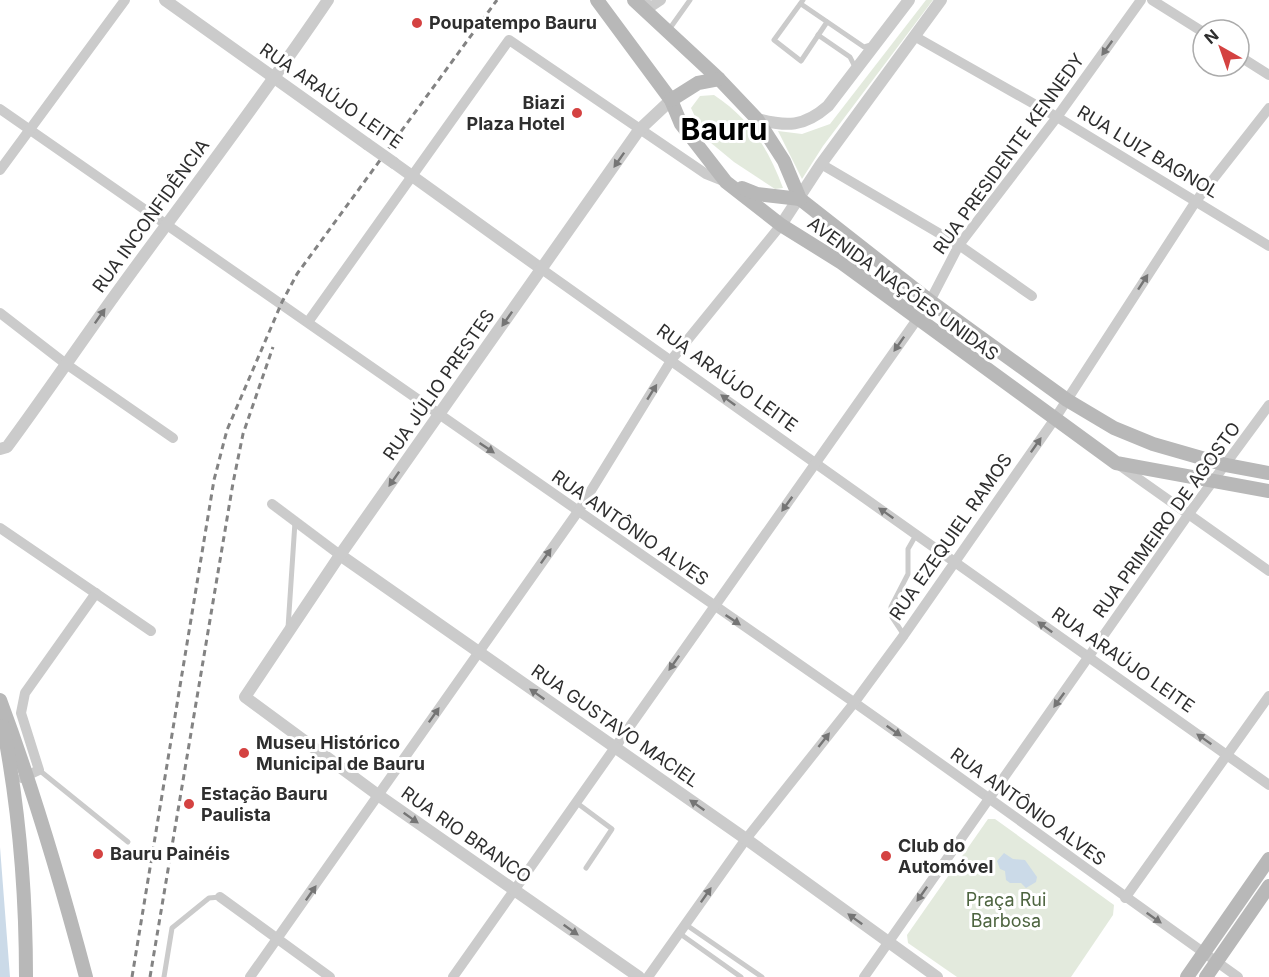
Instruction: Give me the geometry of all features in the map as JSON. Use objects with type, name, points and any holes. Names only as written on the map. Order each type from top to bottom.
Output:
[{"type":"main road","name":"AVENIDA NAÇÕES UNIDAS","points":[[597,0],[671,100],[681,124],[726,182],[781,225],[842,263],[916,320],[1116,463],[1269,491]]},
{"type":"main road","name":"AVENIDA NAÇÕES UNIDAS","points":[[635,0],[667,33],[719,79],[757,119],[784,161],[800,200],[930,301],[1067,400],[1114,428],[1153,444],[1226,465],[1269,473]]},
{"type":"main road","points":[[671,100],[698,83],[719,79]]},
{"type":"main road","points":[[726,182],[757,194],[800,200]]},
{"type":"main road","points":[[0,700],[34,772],[86,977]]},
{"type":"main road","points":[[0,711],[14,782],[23,877],[26,977]]},
{"type":"main road","points":[[1187,977],[1269,859]]},
{"type":"main road","points":[[1206,977],[1269,886]]},
{"type":"street","points":[[0,170],[125,0]]},
{"type":"street","name":"RUA ARAÚJO LEITE","points":[[165,0],[1269,785]]},
{"type":"street","name":"RUA INCONFIDÊNCIA","points":[[2,450],[275,79],[328,0]]},
{"type":"street","points":[[635,0],[652,6],[661,0]]},
{"type":"street","points":[[652,18],[667,0]]},
{"type":"street","points":[[757,119],[781,126],[813,119],[828,106],[909,0]]},
{"type":"street","points":[[250,977],[278,941],[579,510],[672,359],[800,200],[821,164],[941,0]]},
{"type":"street","name":"RUA PRESIDENTE KENNEDY","points":[[453,977],[930,301],[959,245],[1057,117],[1141,0]]},
{"type":"street","points":[[1152,0],[1191,25]]},
{"type":"street","name":"RUA LUIZ BAGNOL","points":[[914,36],[1057,117],[1269,246]]},
{"type":"street","points":[[308,322],[509,40],[706,174],[726,182]]},
{"type":"street","points":[[1251,64],[1269,75]]},
{"type":"street","name":"RUA JÚLIO PRESTES","points":[[245,697],[340,555],[543,270],[639,130],[671,100]]},
{"type":"street","name":"RUA EZEQUIEL RAMOS","points":[[648,977],[746,839],[854,703],[903,635],[1067,400],[1196,201],[1269,108]]},
{"type":"street","name":"RUA ANTÔNIO ALVES","points":[[0,109],[308,322],[439,416],[579,510],[1238,977]]},
{"type":"street","points":[[821,164],[959,245],[1032,296]]},
{"type":"street","points":[[0,313],[66,364],[174,438]]},
{"type":"street","name":"RUA PRIMEIRO DE AGOSTO","points":[[864,977],[1188,515],[1269,405]]},
{"type":"street","points":[[1116,463],[1269,571]]},
{"type":"street","name":"RUA GUSTAVO MACIEL","points":[[272,504],[340,555],[746,839],[937,977]]},
{"type":"street","points":[[0,528],[151,631]]},
{"type":"street","points":[[14,782],[34,772],[21,713],[25,693],[96,593]]},
{"type":"street","points":[[1125,898],[1269,696]]},
{"type":"street","name":"RUA RIO BRANCO","points":[[245,697],[378,795],[639,977]]},
{"type":"street","points":[[220,897],[330,977]]},
{"type":"lane","points":[[667,33],[690,0]]},
{"type":"lane","points":[[827,22],[801,61],[774,40],[802,2],[864,47],[876,44]]},
{"type":"lane","points":[[819,35],[849,57],[857,69]]},
{"type":"lane","points":[[288,632],[295,522]]},
{"type":"lane","points":[[903,635],[892,617],[891,607],[908,574],[908,549],[916,534]]},
{"type":"lane","points":[[34,772],[128,842]]},
{"type":"lane","points":[[577,803],[612,829],[586,868]]},
{"type":"lane","points":[[164,977],[172,928],[209,898],[220,897]]},
{"type":"lane","points":[[682,929],[741,977]]},
{"type":"lane","points":[[682,929],[762,977]]},
{"type":"green space","points":[[926,0],[933,0],[823,146],[802,179],[778,131],[802,134],[830,124]]},
{"type":"green space","points":[[714,95],[748,124],[764,147],[783,188],[775,189],[734,162],[705,138],[691,108],[700,96]]},
{"type":"green space","name":"Praça Rui Barbosa","points":[[988,819],[995,819],[1114,905],[1113,915],[1071,977],[957,977],[908,943],[907,935]]},
{"type":"water","points":[[0,847],[10,977],[0,977]]},
{"type":"water","points":[[1004,853],[1013,859],[1025,860],[1037,877],[1036,882],[1026,888],[1021,883],[1010,883],[1006,880],[1005,871],[1000,869],[997,861]]},
{"type":"railway","points":[[132,977],[214,480],[227,430],[282,302],[297,274],[497,0]]},
{"type":"railway","points":[[150,977],[233,483],[243,434],[273,347]]},
{"type":"place","name":"Poupatempo Bauru","points":[[417,23]]},
{"type":"place","name":"Biazi Plaza Hotel","points":[[577,113]]},
{"type":"place","name":"Museu Histórico Municipal de Bauru","points":[[244,753]]},
{"type":"place","name":"Estação Bauru Paulista","points":[[189,804]]},
{"type":"place","name":"Bauru Painéis","points":[[98,854]]},
{"type":"place","name":"Club do Automóvel","points":[[886,856]]},
{"type":"district","name":"Bauru","points":[[724,130]]}]
